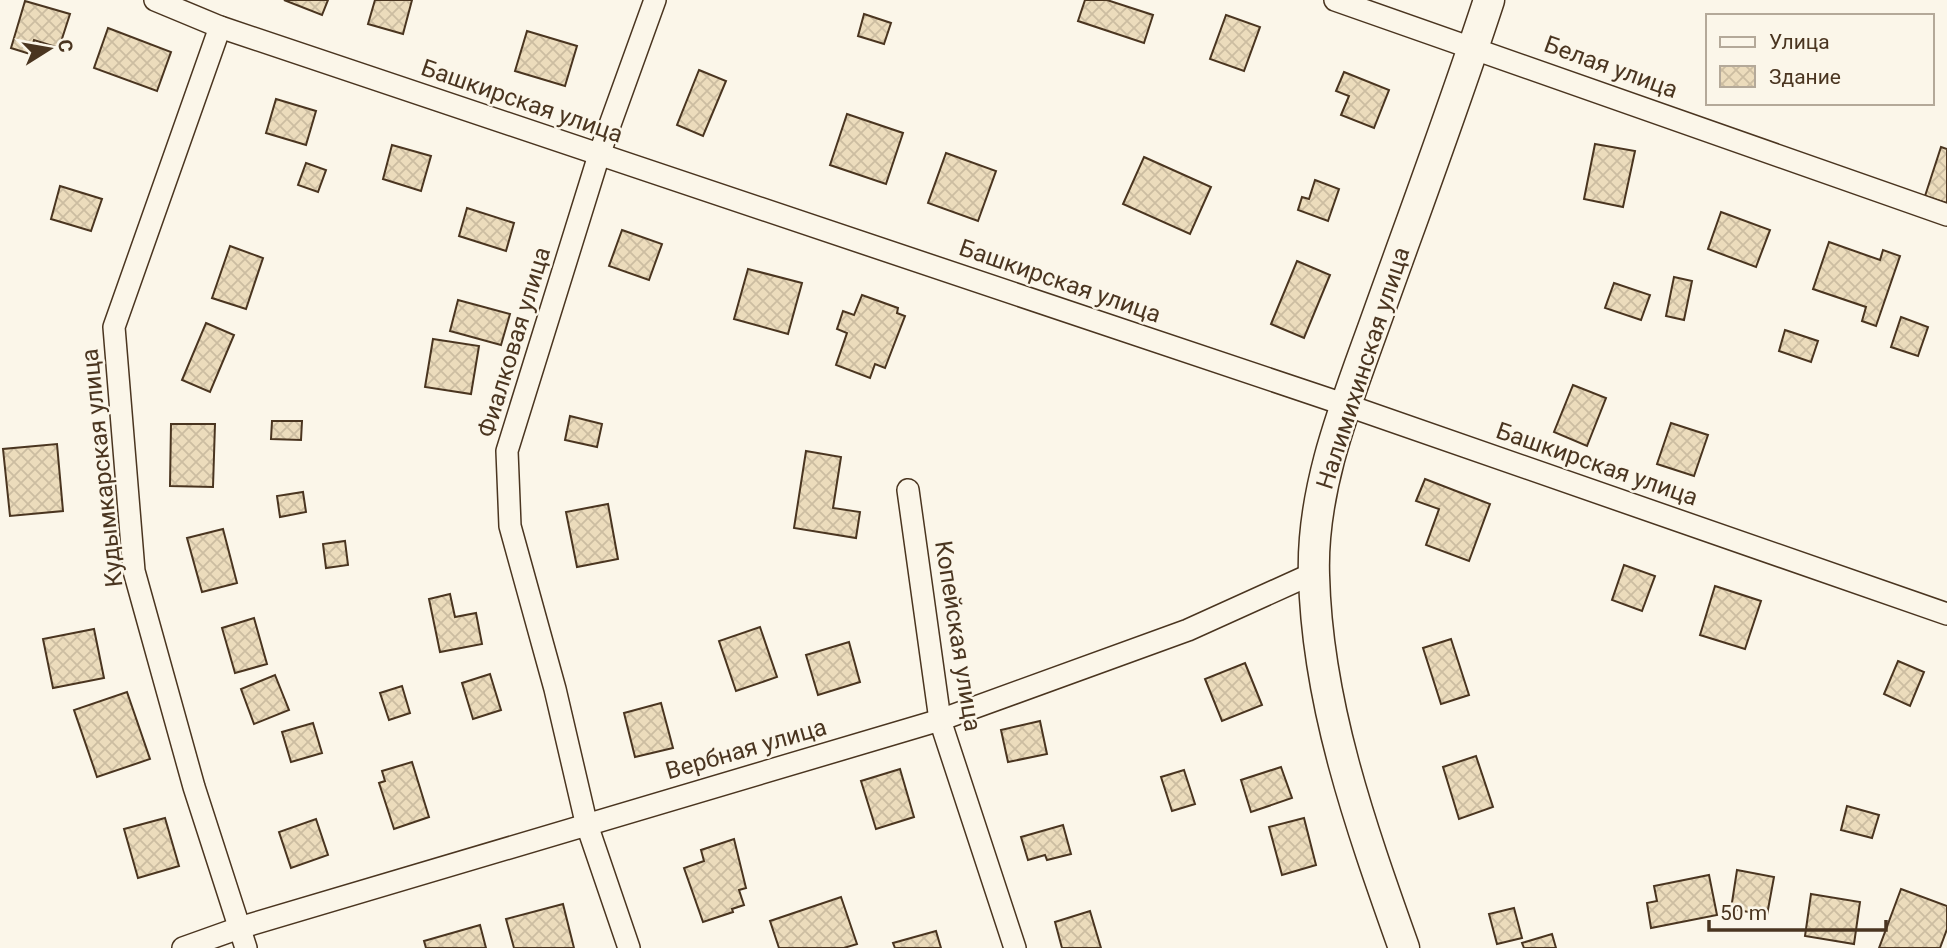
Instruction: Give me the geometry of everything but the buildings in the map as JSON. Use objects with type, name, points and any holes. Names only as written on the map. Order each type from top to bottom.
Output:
[{"type":"street","name":"Башкирская улица","points":[[155,0],[220,27],[1346,405],[1947,614]]},
{"type":"street","name":"Фиалковая улица","points":[[629,948],[586,822],[555,690],[510,526],[507,451],[599,155],[655,0]]},
{"type":"street","name":"Белая улица","points":[[1335,0],[1474,46],[1947,215]]},
{"type":"street","name":"Налимихинская улица","points":[[1404,948],[1374,866],[1336,739],[1320,657],[1314,573],[1320,500],[1346,405],[1489,0]]},
{"type":"street","name":"Кудымкарская улица","points":[[220,27],[114,327],[134,571],[194,787],[246,948]]},
{"type":"street","name":"Копейская улица","points":[[908,491],[940,720],[1015,948]]},
{"type":"street","name":"Вербная улица","points":[[183,948],[239,928],[586,822],[940,720],[1188,630],[1314,573]]}]
